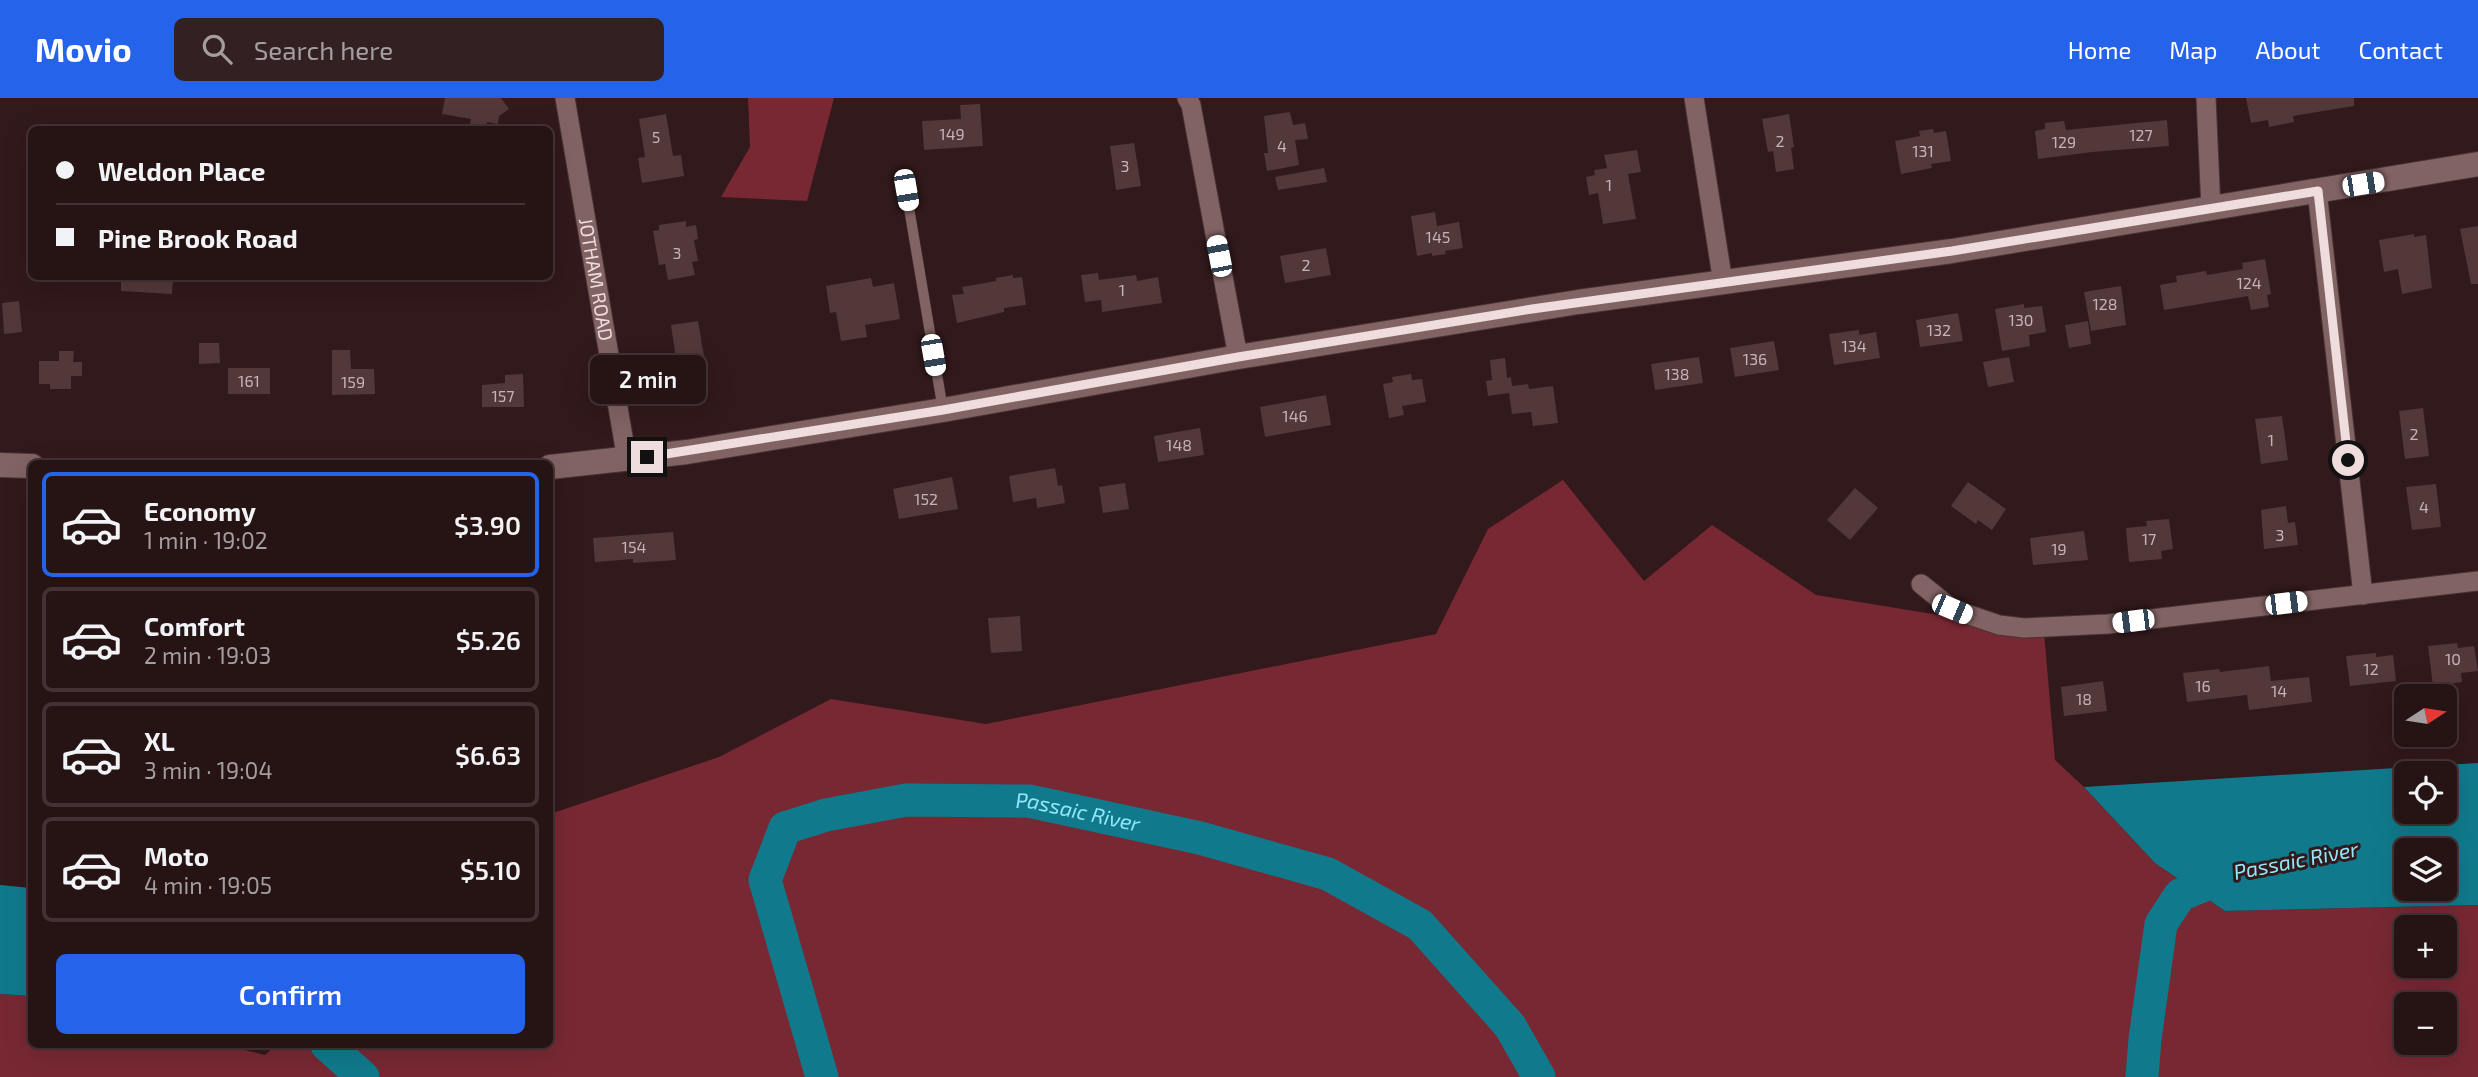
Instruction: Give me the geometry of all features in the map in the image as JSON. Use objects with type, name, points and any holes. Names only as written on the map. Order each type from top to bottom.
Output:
[{"type":"street","name":"JOTHAM ROAD","points":[[565,98],[627,460]]},
{"type":"street","points":[[1187,98],[1191,105],[1238,357]]},
{"type":"street","points":[[1694,98],[1723,283]]},
{"type":"street","points":[[2206,98],[2211,209]]},
{"type":"street","points":[[553,467],[627,460],[943,410],[1238,357],[1567,304],[1952,251],[2478,164]]},
{"type":"street","points":[[2318,191],[2363,594]]},
{"type":"street","points":[[0,465],[28,466]]},
{"type":"street","points":[[1921,584],[1952,609],[1999,625],[2024,628],[2108,624],[2478,582]]},
{"type":"lane","points":[[906,190],[943,410]]},
{"type":"shaded area","points":[[748,98],[834,98],[807,201],[721,197],[750,147]]},
{"type":"shaded area","points":[[1563,480],[1644,581],[1712,525],[1816,595],[2044,632],[2055,760],[2155,863],[2225,911],[2478,905],[2478,1077],[0,1077],[0,994],[28,996],[28,1048],[236,1048],[265,1055],[273,1048],[553,1048],[553,813],[719,757],[831,699],[986,724],[1436,634],[1488,529]]},
{"type":"water","points":[[2478,763],[2478,905],[2225,911],[2155,863],[2084,787],[2394,768],[2394,824],[2457,824],[2457,764]]},
{"type":"water","points":[[0,885],[28,888],[28,996],[0,994]]},
{"type":"building","points":[[445,98],[501,98],[509,109],[499,116],[498,124],[487,122],[486,126],[470,124],[471,119],[442,114]]},
{"type":"building","points":[[2246,98],[2354,98],[2354,106],[2293,116],[2294,122],[2269,127],[2268,120],[2251,123]]},
{"type":"building","points":[[980,104],[983,146],[924,150],[922,121],[961,119],[960,105]]},
{"type":"building","points":[[1290,112],[1293,125],[1305,123],[1308,139],[1295,140],[1299,165],[1267,171],[1264,116]]},
{"type":"building","points":[[666,114],[673,156],[681,155],[684,176],[642,183],[638,158],[645,157],[639,119]]},
{"type":"building","points":[[1789,114],[1794,169],[1776,172],[1773,151],[1768,152],[1762,119]]},
{"type":"building","points":[[2167,120],[2169,146],[2038,159],[2035,131],[2045,129],[2045,123],[2064,121],[2066,130]]},
{"type":"building","points":[[1933,129],[1934,133],[1946,131],[1951,161],[1931,164],[1932,168],[1901,174],[1895,141],[1920,136],[1919,131]]},
{"type":"building","points":[[1134,143],[1141,186],[1116,190],[1110,146]]},
{"type":"building","points":[[1637,150],[1641,172],[1628,174],[1636,219],[1603,224],[1598,193],[1589,195],[1586,177],[1595,175],[1594,170],[1607,168],[1604,155]]},
{"type":"building","points":[[1324,168],[1327,182],[1278,190],[1275,177]]},
{"type":"building","points":[[1435,212],[1437,226],[1459,222],[1463,248],[1445,251],[1446,254],[1417,256],[1411,216]]},
{"type":"building","points":[[686,221],[686,227],[696,225],[698,239],[694,240],[698,261],[692,262],[695,275],[668,280],[665,264],[659,265],[653,231],[659,230],[659,225]]},
{"type":"building","points":[[2478,226],[2478,284],[2471,284],[2460,229]]},
{"type":"building","points":[[2414,234],[2414,237],[2426,235],[2432,288],[2402,294],[2398,269],[2384,272],[2379,240]]},
{"type":"building","points":[[1326,248],[1331,275],[1285,283],[1280,256]]},
{"type":"building","points":[[2265,259],[2271,294],[2267,295],[2269,307],[2251,310],[2248,296],[2164,310],[2160,285],[2177,282],[2176,276],[2206,271],[2207,275],[2243,269],[2242,263]]},
{"type":"building","points":[[1098,273],[1099,280],[1136,275],[1137,281],[1158,277],[1162,303],[1102,312],[1101,300],[1085,302],[1081,275]]},
{"type":"building","points":[[1013,275],[1013,278],[1022,277],[1026,305],[1004,308],[1004,312],[957,323],[952,295],[964,294],[962,287]]},
{"type":"building","points":[[871,278],[873,287],[894,283],[900,319],[865,325],[867,337],[841,341],[836,312],[830,313],[826,286]]},
{"type":"building","points":[[121,280],[173,280],[172,294],[121,291]]},
{"type":"building","points":[[2121,286],[2126,325],[2091,331],[2084,292]]},
{"type":"building","points":[[19,301],[22,332],[4,334],[2,303]]},
{"type":"building","points":[[2024,304],[2024,308],[2042,306],[2046,332],[2029,335],[2030,346],[2002,351],[1995,309]]},
{"type":"building","points":[[1958,313],[1963,341],[1920,347],[1916,320]]},
{"type":"building","points":[[698,321],[707,374],[679,379],[671,325]]},
{"type":"building","points":[[2088,321],[2091,344],[2069,348],[2065,325]]},
{"type":"building","points":[[1859,330],[1859,335],[1876,332],[1880,358],[1834,365],[1829,334]]},
{"type":"building","points":[[1774,341],[1779,370],[1735,377],[1730,348]]},
{"type":"building","points":[[199,343],[219,343],[220,363],[199,364]]},
{"type":"building","points":[[332,350],[350,350],[351,369],[374,369],[375,394],[332,395]]},
{"type":"building","points":[[59,351],[74,351],[73,362],[82,362],[82,376],[71,376],[71,389],[50,389],[50,384],[39,384],[39,361],[59,361]]},
{"type":"building","points":[[1699,357],[1703,383],[1655,390],[1651,364]]},
{"type":"building","points":[[2009,357],[2014,382],[1988,387],[1983,362]]},
{"type":"building","points":[[1505,358],[1507,378],[1511,377],[1512,386],[1528,384],[1529,389],[1553,386],[1558,423],[1533,426],[1531,412],[1512,414],[1509,393],[1488,396],[1486,381],[1492,380],[1490,360]]},
{"type":"building","points":[[228,368],[270,368],[270,394],[228,394]]},
{"type":"building","points":[[523,374],[524,407],[482,407],[482,385],[505,383],[505,375]]},
{"type":"building","points":[[1411,374],[1412,380],[1422,379],[1426,402],[1402,406],[1404,415],[1389,418],[1383,384],[1393,382],[1392,377]]},
{"type":"building","points":[[1326,395],[1331,425],[1265,437],[1260,407]]},
{"type":"building","points":[[2423,408],[2429,456],[2405,459],[2399,411]]},
{"type":"building","points":[[2282,416],[2288,460],[2261,464],[2255,419]]},
{"type":"building","points":[[1200,428],[1204,455],[1158,462],[1154,436]]},
{"type":"building","points":[[1055,468],[1065,503],[1037,508],[1036,498],[1013,502],[1009,476]]},
{"type":"building","points":[[952,477],[958,509],[899,519],[893,489]]},
{"type":"building","points":[[1968,482],[2006,509],[1992,530],[1978,520],[1976,524],[1951,506]]},
{"type":"building","points":[[1125,483],[1129,509],[1103,513],[1099,487]]},
{"type":"building","points":[[2436,484],[2441,527],[2412,530],[2406,487]]},
{"type":"building","points":[[1855,488],[1878,508],[1850,540],[1827,520]]},
{"type":"building","points":[[2286,506],[2288,523],[2295,522],[2298,545],[2264,549],[2261,510]]},
{"type":"building","points":[[2169,519],[2173,549],[2161,551],[2162,559],[2129,562],[2126,528],[2147,526],[2146,521]]},
{"type":"building","points":[[2084,531],[2088,560],[2033,565],[2030,538]]},
{"type":"building","points":[[673,532],[676,560],[595,562],[593,538]]},
{"type":"building","points":[[1020,616],[1022,651],[991,653],[988,618]]},
{"type":"building","points":[[2457,643],[2458,648],[2474,646],[2478,671],[2461,673],[2462,682],[2433,684],[2428,646]]},
{"type":"building","points":[[2376,653],[2376,657],[2393,655],[2396,681],[2350,686],[2346,656]]},
{"type":"building","points":[[2269,666],[2271,681],[2309,677],[2312,702],[2249,710],[2247,695],[2187,702],[2183,673]]},
{"type":"building","points":[[2103,681],[2107,711],[2064,716],[2061,687]]},
{"type":"waterway","name":"Passaic River","points":[[822,1077],[765,880],[785,828],[826,815],[906,800],[1029,801],[1200,838],[1328,874],[1420,925],[1510,1026],[1539,1077]]},
{"type":"waterway","name":"Passaic River","points":[[2142,1077],[2161,924],[2180,895],[2236,872]]},
{"type":"waterway","name":"Passaic River","points":[[330,1048],[363,1077]]},
{"type":"route","points":[[647,457],[943,410],[1238,357],[1532,309],[1952,251],[2318,191],[2348,460]]}]
